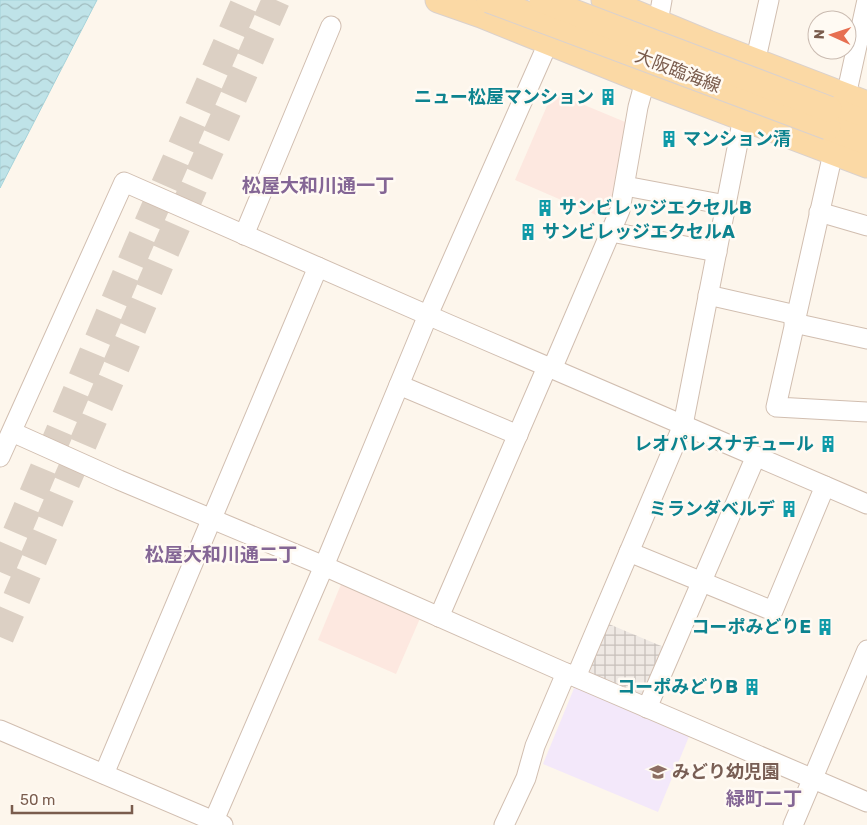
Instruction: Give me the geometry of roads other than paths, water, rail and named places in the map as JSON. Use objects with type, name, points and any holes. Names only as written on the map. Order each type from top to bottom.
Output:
[{"type":"main road","points":[[438,0],[867,165]]},
{"type":"main road","name":"大阪臨海線","points":[[489,0],[844,109],[867,142]]},
{"type":"main road","name":"大阪臨海線","points":[[542,0],[844,109],[867,123]]},
{"type":"main road","points":[[604,0],[660,11],[844,109]]},
{"type":"street","points":[[0,730],[216,824],[428,316],[549,42],[561,0]]},
{"type":"street","points":[[504,825],[526,778],[535,746],[629,552],[683,425],[743,118],[769,0]]},
{"type":"street","points":[[844,109],[866,0]]},
{"type":"street","points":[[244,235],[331,26]]},
{"type":"street","points":[[439,617],[518,435],[620,210],[638,107],[645,81]]},
{"type":"street","points":[[833,153],[776,407],[867,412]]},
{"type":"street","points":[[0,457],[124,182],[428,316],[867,504]]},
{"type":"street","points":[[625,186],[726,204]]},
{"type":"street","points":[[819,212],[867,226]]},
{"type":"street","points":[[611,232],[717,252]]},
{"type":"street","points":[[104,774],[318,268]]},
{"type":"street","points":[[708,295],[867,339]]},
{"type":"street","points":[[399,385],[518,435]]},
{"type":"street","points":[[12,432],[119,480],[324,566],[571,675],[867,802]]},
{"type":"street","points":[[647,708],[756,456]]},
{"type":"street","points":[[629,552],[773,611],[825,486]]},
{"type":"street","points":[[793,825],[867,650]]},
{"type":"water","points":[[0,0],[97,0],[0,188]]},
{"type":"tunnel","points":[[0,572],[137,249],[246,0]]},
{"type":"tunnel","points":[[0,637],[162,259],[276,0]]},
{"type":"place","name":"ニュー松屋マンション","points":[[608,97]]},
{"type":"place","name":"マンション清","points":[[669,139]]},
{"type":"place","name":"サンビレッジエクセルB","points":[[545,208]]},
{"type":"place","name":"サンビレッジエクセルA","points":[[528,232]]},
{"type":"place","name":"レオパレスナチュール","points":[[828,444]]},
{"type":"place","name":"ミランダベルデ","points":[[789,509]]},
{"type":"place","name":"コーポみどりE","points":[[825,627]]},
{"type":"place","name":"コーポみどりB","points":[[752,687]]},
{"type":"place","name":"みどり幼児園","points":[[658,772]]},
{"type":"district","name":"松屋大和川通一丁","points":[[318,185]]},
{"type":"district","name":"松屋大和川通二丁","points":[[221,554]]},
{"type":"district","name":"緑町二丁","points":[[764,798]]}]
